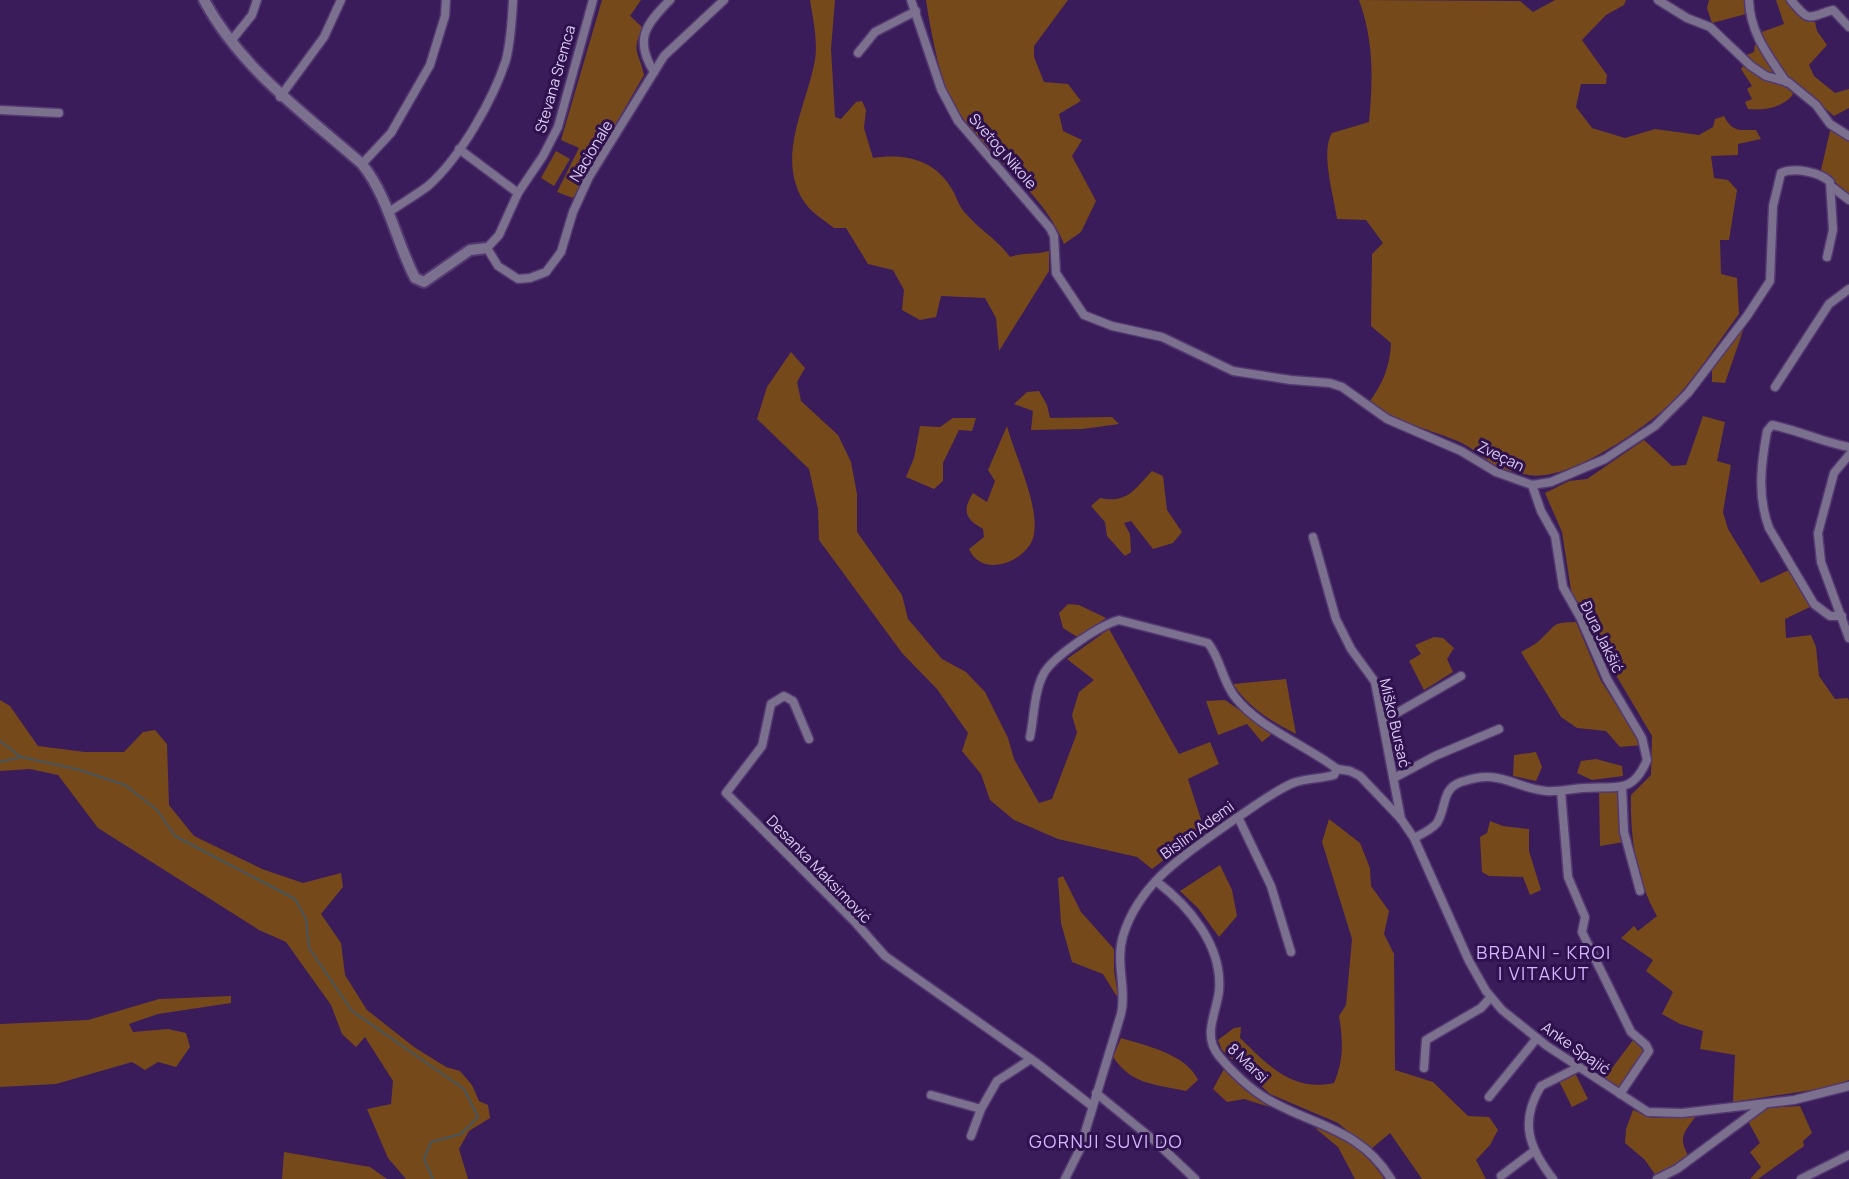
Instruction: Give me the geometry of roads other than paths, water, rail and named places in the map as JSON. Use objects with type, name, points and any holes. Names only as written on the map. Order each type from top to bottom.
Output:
[{"type":"street","points":[[204,0],[231,41],[280,97],[362,164],[379,187],[411,270],[419,280],[424,282],[430,279],[470,250],[487,248]]},
{"type":"street","points":[[231,41],[252,15],[257,0]]},
{"type":"street","points":[[280,97],[324,37],[341,0]]},
{"type":"street","points":[[362,164],[391,134],[430,65],[445,16],[446,0]]},
{"type":"street","points":[[389,212],[428,185],[459,149],[478,119],[506,60],[511,33],[513,0]]},
{"type":"street","name":"Stevana Sremca","points":[[487,248],[499,235],[518,193],[543,156],[558,126],[593,0]]},
{"type":"street","points":[[654,72],[644,57],[641,44],[647,27],[670,0]]},
{"type":"street","name":"Nacionale","points":[[487,248],[498,266],[518,279],[530,278],[546,272],[561,252],[573,212],[589,177],[664,56],[724,0]]},
{"type":"street","points":[[1658,0],[1687,18],[1710,27],[1759,71],[1786,82],[1816,105],[1830,124],[1849,136]]},
{"type":"street","points":[[1749,0],[1749,18],[1753,28],[1786,82]]},
{"type":"street","points":[[1791,0],[1801,12],[1809,16],[1818,17],[1833,10],[1849,27]]},
{"type":"street","name":"Svetog Nikole","points":[[858,53],[876,32],[914,3],[946,101],[968,136],[1050,228],[1054,236],[1056,273]]},
{"type":"street","points":[[0,110],[59,113]]},
{"type":"street","points":[[459,149],[518,193]]},
{"type":"street","name":"Zveçan","points":[[1056,273],[1075,305],[1084,315],[1112,326],[1162,337],[1233,371],[1291,380],[1330,383],[1342,387],[1387,419],[1461,452],[1496,472],[1532,485],[1551,482],[1587,469],[1655,426],[1677,407],[1747,316],[1770,281],[1773,206],[1781,173],[1789,170],[1818,175],[1827,179],[1832,187],[1849,200]]},
{"type":"street","points":[[1827,256],[1833,230],[1832,187]]},
{"type":"street","points":[[1775,387],[1829,304],[1849,289]]},
{"type":"street","points":[[1842,616],[1830,616],[1814,604],[1768,528],[1760,485],[1766,440],[1772,425],[1790,428],[1826,442],[1849,447]]},
{"type":"street","points":[[1849,455],[1834,472],[1818,533],[1821,562],[1849,638]]},
{"type":"street","name":"Ðura Jakšić","points":[[1532,485],[1535,499],[1555,536],[1563,587],[1580,617],[1607,679],[1646,750],[1647,760],[1643,771],[1637,779],[1622,787]]},
{"type":"street","name":"Miško Bursać","points":[[1313,537],[1336,619],[1351,649],[1375,682],[1401,819]]},
{"type":"street","points":[[1030,737],[1044,674],[1082,640],[1108,623],[1119,620],[1208,643],[1216,652],[1234,696],[1252,714],[1307,747],[1337,769],[1350,771],[1360,776],[1401,819]]},
{"type":"street","points":[[1383,721],[1461,676]]},
{"type":"street","name":"Desanka Maksimović","points":[[809,739],[793,701],[784,696],[771,704],[762,746],[726,793],[855,922],[885,956],[1031,1059],[1092,1106]]},
{"type":"street","points":[[1394,778],[1435,756],[1499,729]]},
{"type":"street","name":"Bislim Ademi","points":[[1065,1179],[1080,1149],[1123,1004],[1119,973],[1123,937],[1139,904],[1168,866],[1274,792],[1301,781],[1334,775],[1337,769]]},
{"type":"street","points":[[1414,838],[1431,829],[1437,822],[1446,793],[1452,785],[1473,778],[1493,776],[1527,787],[1561,791],[1579,788],[1622,787],[1624,832],[1640,891]]},
{"type":"street","points":[[1561,791],[1568,876],[1585,917],[1582,932],[1631,1032],[1649,1051],[1648,1057],[1620,1094]]},
{"type":"street","points":[[1238,817],[1271,886],[1291,952]]},
{"type":"street","name":"Anke Spajić","points":[[1401,819],[1414,838],[1469,961],[1491,997],[1502,1010],[1537,1038],[1648,1112],[1662,1113],[1765,1104],[1811,1097],[1849,1086]]},
{"type":"street","name":"8 Marsi","points":[[1156,881],[1176,896],[1210,944],[1218,975],[1219,991],[1210,1034],[1218,1054],[1265,1098],[1328,1125],[1362,1144],[1391,1179]]},
{"type":"street","points":[[1424,1068],[1426,1040],[1480,1008],[1491,997]]},
{"type":"street","points":[[1489,1097],[1537,1038]]},
{"type":"street","points":[[971,1136],[981,1109],[997,1081],[1031,1059]]},
{"type":"street","points":[[1553,1179],[1534,1151],[1529,1126],[1537,1092],[1548,1080],[1579,1067]]},
{"type":"street","points":[[1096,1093],[1156,1142],[1195,1179]]},
{"type":"street","points":[[931,1095],[981,1109]]},
{"type":"street","points":[[1657,1179],[1677,1169],[1765,1104]]},
{"type":"street","points":[[1501,1176],[1534,1151]]},
{"type":"street","points":[[1801,1179],[1849,1155]]},
{"type":"street","points":[[1671,1179],[1677,1169]]},
{"type":"waterway","points":[[0,741],[21,757],[76,769],[125,785],[157,810],[175,836],[295,899],[306,919],[309,948],[352,1011],[464,1089],[478,1117],[461,1134],[431,1142],[424,1159],[433,1179]]},
{"type":"waterway","points":[[0,762],[21,757]]},
{"type":"district","name":"BRĐANI - KROI I VITAKUT","points":[[1544,962]]},
{"type":"district","name":"GORNJI SUVI DO","points":[[1106,1141]]}]
